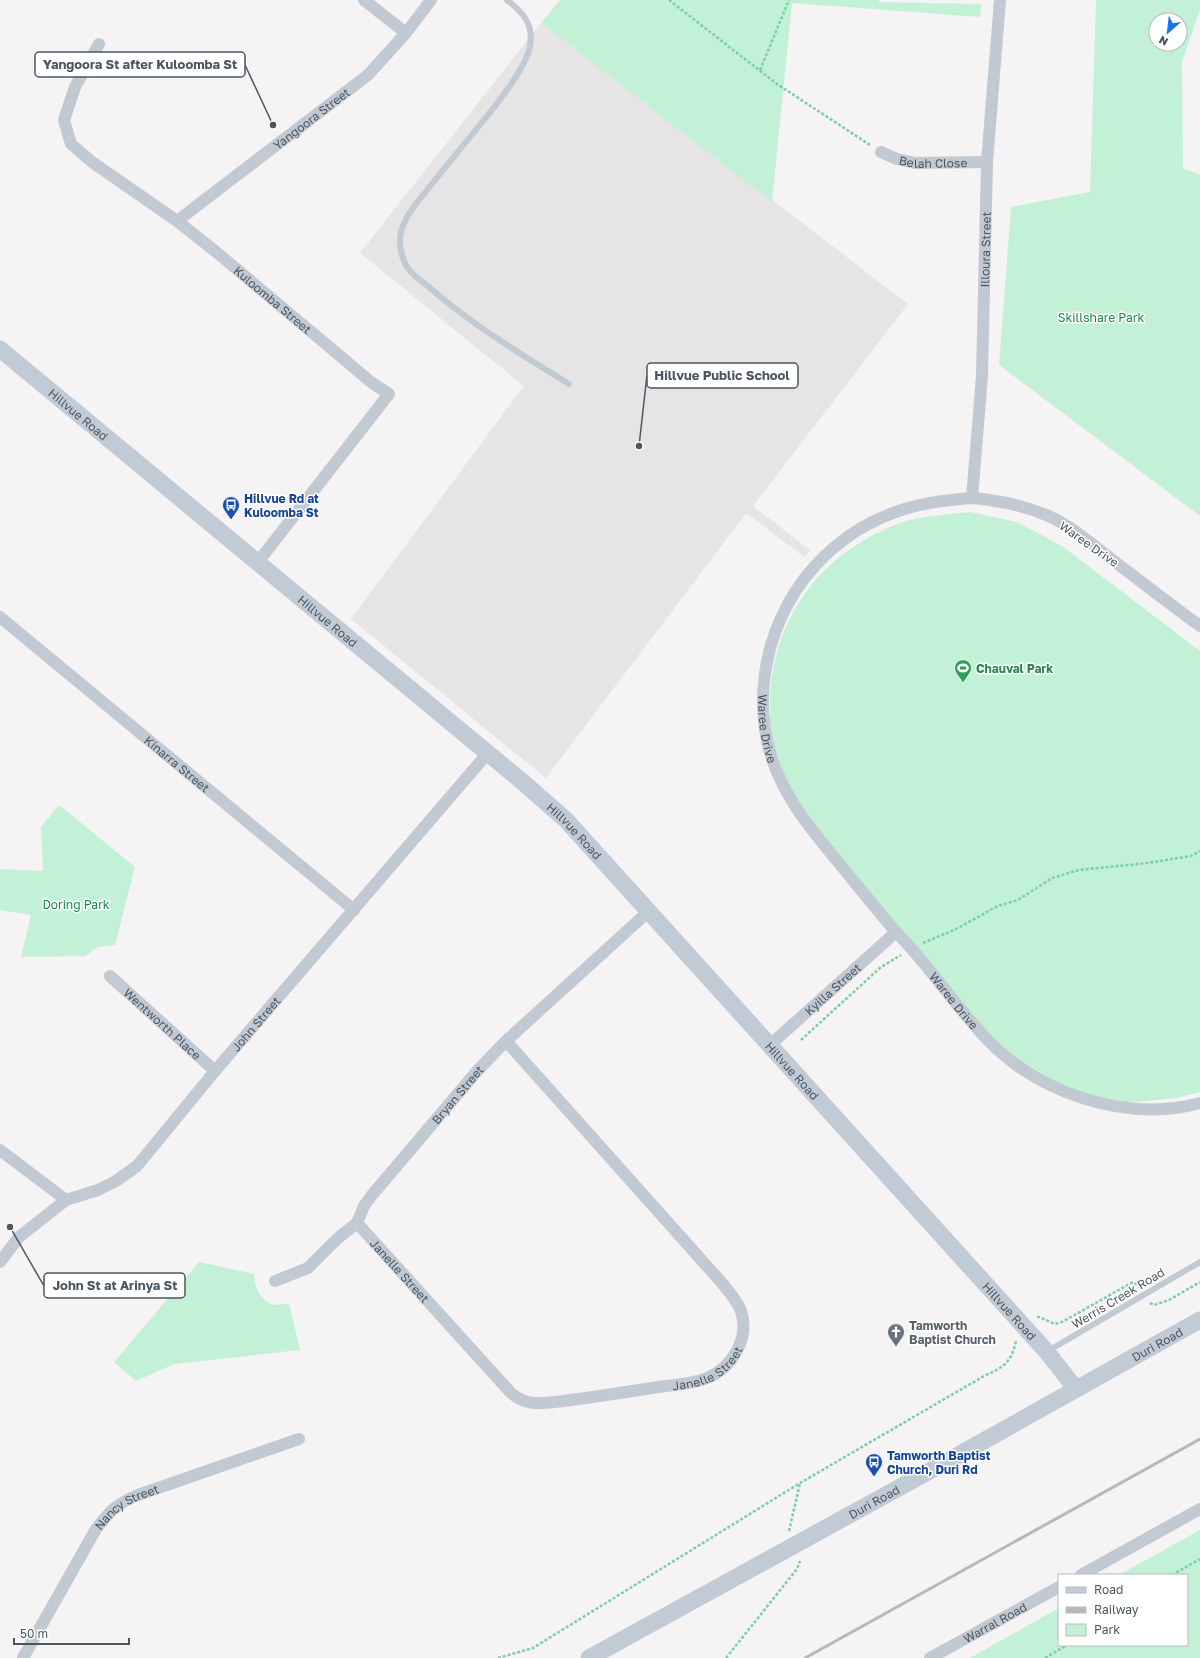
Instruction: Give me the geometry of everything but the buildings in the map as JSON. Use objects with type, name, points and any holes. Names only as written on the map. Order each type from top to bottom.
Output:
[{"type":"street","points":[[364,0],[406,33]]},
{"type":"street","name":"Yangoora Street","points":[[177,221],[368,75],[406,33],[431,0]]},
{"type":"street","name":"Illoura Street","points":[[972,498],[982,376],[987,162],[1000,0]]},
{"type":"street","name":"Kuloomba Street","points":[[99,44],[75,87],[64,120],[71,144],[92,162],[177,221],[371,382],[389,394],[258,562]]},
{"type":"street","name":"Belah Close","points":[[881,152],[897,159],[914,163],[987,162]]},
{"type":"street","name":"Hillvue Road","points":[[0,349],[525,784],[566,820],[1047,1352],[1076,1389]]},
{"type":"street","name":"Waree Drive","points":[[1200,626],[1071,529],[1043,514],[1009,504],[972,498],[935,502],[906,508],[879,519],[850,534],[823,555],[798,585],[775,632],[766,663],[762,694],[764,724],[771,756],[786,794],[803,820],[896,932],[912,948],[984,1037],[1012,1062],[1039,1080],[1071,1094],[1103,1103],[1134,1108],[1167,1108],[1200,1103]]},
{"type":"street","name":"Kinarra Street","points":[[0,617],[354,910]]},
{"type":"street","name":"John Street","points":[[0,1262],[19,1237],[66,1200],[98,1190],[116,1182],[137,1166],[215,1071],[487,754]]},
{"type":"street","name":"Bryan Street","points":[[275,1281],[308,1268],[338,1238],[357,1223],[364,1206],[372,1195],[478,1070],[506,1041],[649,911]]},
{"type":"street","name":"Kyilla Street","points":[[770,1045],[896,932]]},
{"type":"street","name":"Wentworth Place","points":[[110,976],[215,1071]]},
{"type":"street","name":"Janelle Street","points":[[357,1223],[511,1393],[524,1402],[538,1404],[549,1403],[684,1383],[706,1378],[720,1372],[731,1361],[741,1340],[741,1312],[738,1303],[722,1283],[506,1041]]},
{"type":"street","points":[[0,1150],[66,1200]]},
{"type":"street","name":"Duri Road","points":[[589,1658],[1200,1320]]},
{"type":"street","name":"Nancy Street","points":[[23,1658],[96,1529],[110,1510],[123,1501],[138,1494],[299,1439]]},
{"type":"street","points":[[1083,1574],[1200,1509]]},
{"type":"street","name":"Warral Road","points":[[930,1658],[1058,1588]]},
{"type":"lane","points":[[507,0],[520,9],[525,16],[530,31],[530,46],[527,56],[499,101],[404,220],[400,233],[400,249],[404,262],[408,267],[439,296],[479,327],[569,384]]},
{"type":"lane","name":"Werris Creek Road","points":[[1047,1352],[1200,1262]]},
{"type":"path","points":[[669,0],[778,84],[881,152]]},
{"type":"path","points":[[760,70],[789,0]]},
{"type":"path","points":[[801,1040],[881,967],[912,948],[956,929],[998,906],[1018,900],[1052,878],[1079,870],[1147,863],[1191,856],[1200,851]]},
{"type":"path","points":[[498,1658],[533,1648],[800,1483],[984,1376],[1001,1368],[1010,1359],[1016,1339],[1023,1326],[1039,1316],[1055,1324],[1062,1322],[1133,1282],[1138,1286],[1145,1301],[1154,1305],[1169,1300],[1200,1282]]},
{"type":"path","points":[[1174,1574],[1200,1559]]},
{"type":"path","points":[[1045,1658],[1065,1646]]},
{"type":"shaded area","points":[[541,23],[908,304],[753,506],[810,550],[804,557],[746,513],[546,778],[351,619],[524,386],[360,253]]},
{"type":"green space","points":[[560,0],[879,0],[879,2],[981,4],[980,17],[792,3],[772,202],[541,23]]},
{"type":"green space","name":"Skillshare Park","points":[[1096,0],[1200,0],[1200,10],[1188,45],[1188,12],[1148,12],[1148,52],[1185,52],[1182,62],[1183,168],[1200,175],[1200,516],[999,365],[1011,207],[1090,192]]},
{"type":"green space","name":"Chauval Park","points":[[970,512],[1017,522],[1062,546],[1200,651],[1200,1092],[1176,1098],[1125,1103],[1073,1091],[1026,1068],[984,1034],[797,805],[777,767],[771,745],[770,730],[772,677],[778,649],[788,623],[802,599],[819,577],[839,558],[863,541],[890,527],[909,520],[929,516]]},
{"type":"green space","name":"Doring Park","points":[[59,805],[135,867],[115,945],[98,947],[85,956],[21,957],[31,915],[0,910],[0,869],[43,871],[41,827]]},
{"type":"green space","points":[[199,1262],[254,1274],[255,1284],[262,1298],[271,1304],[276,1305],[289,1303],[300,1350],[174,1364],[136,1381],[114,1362]]},
{"type":"green space","points":[[1200,1530],[1200,1658],[970,1658],[1058,1609],[1058,1646],[1188,1646],[1188,1574],[1121,1574]]},
{"type":"railway","points":[[805,1658],[1200,1439]]},
{"type":"place","name":"Yangoora St after Kuloomba St","points":[[273,125]]},
{"type":"place","name":"Hillvue Public School","points":[[639,446]]},
{"type":"place","name":"Hillvue Rd at Kuloomba St","points":[[231,520]]},
{"type":"place","name":"Chauval Park","points":[[963,683]]},
{"type":"place","name":"John St at Arinya St","points":[[10,1227]]},
{"type":"place","name":"Tamworth Baptist Church","points":[[896,1347]]},
{"type":"place","name":"Tamworth Baptist Church, Duri Rd","points":[[874,1477]]}]
